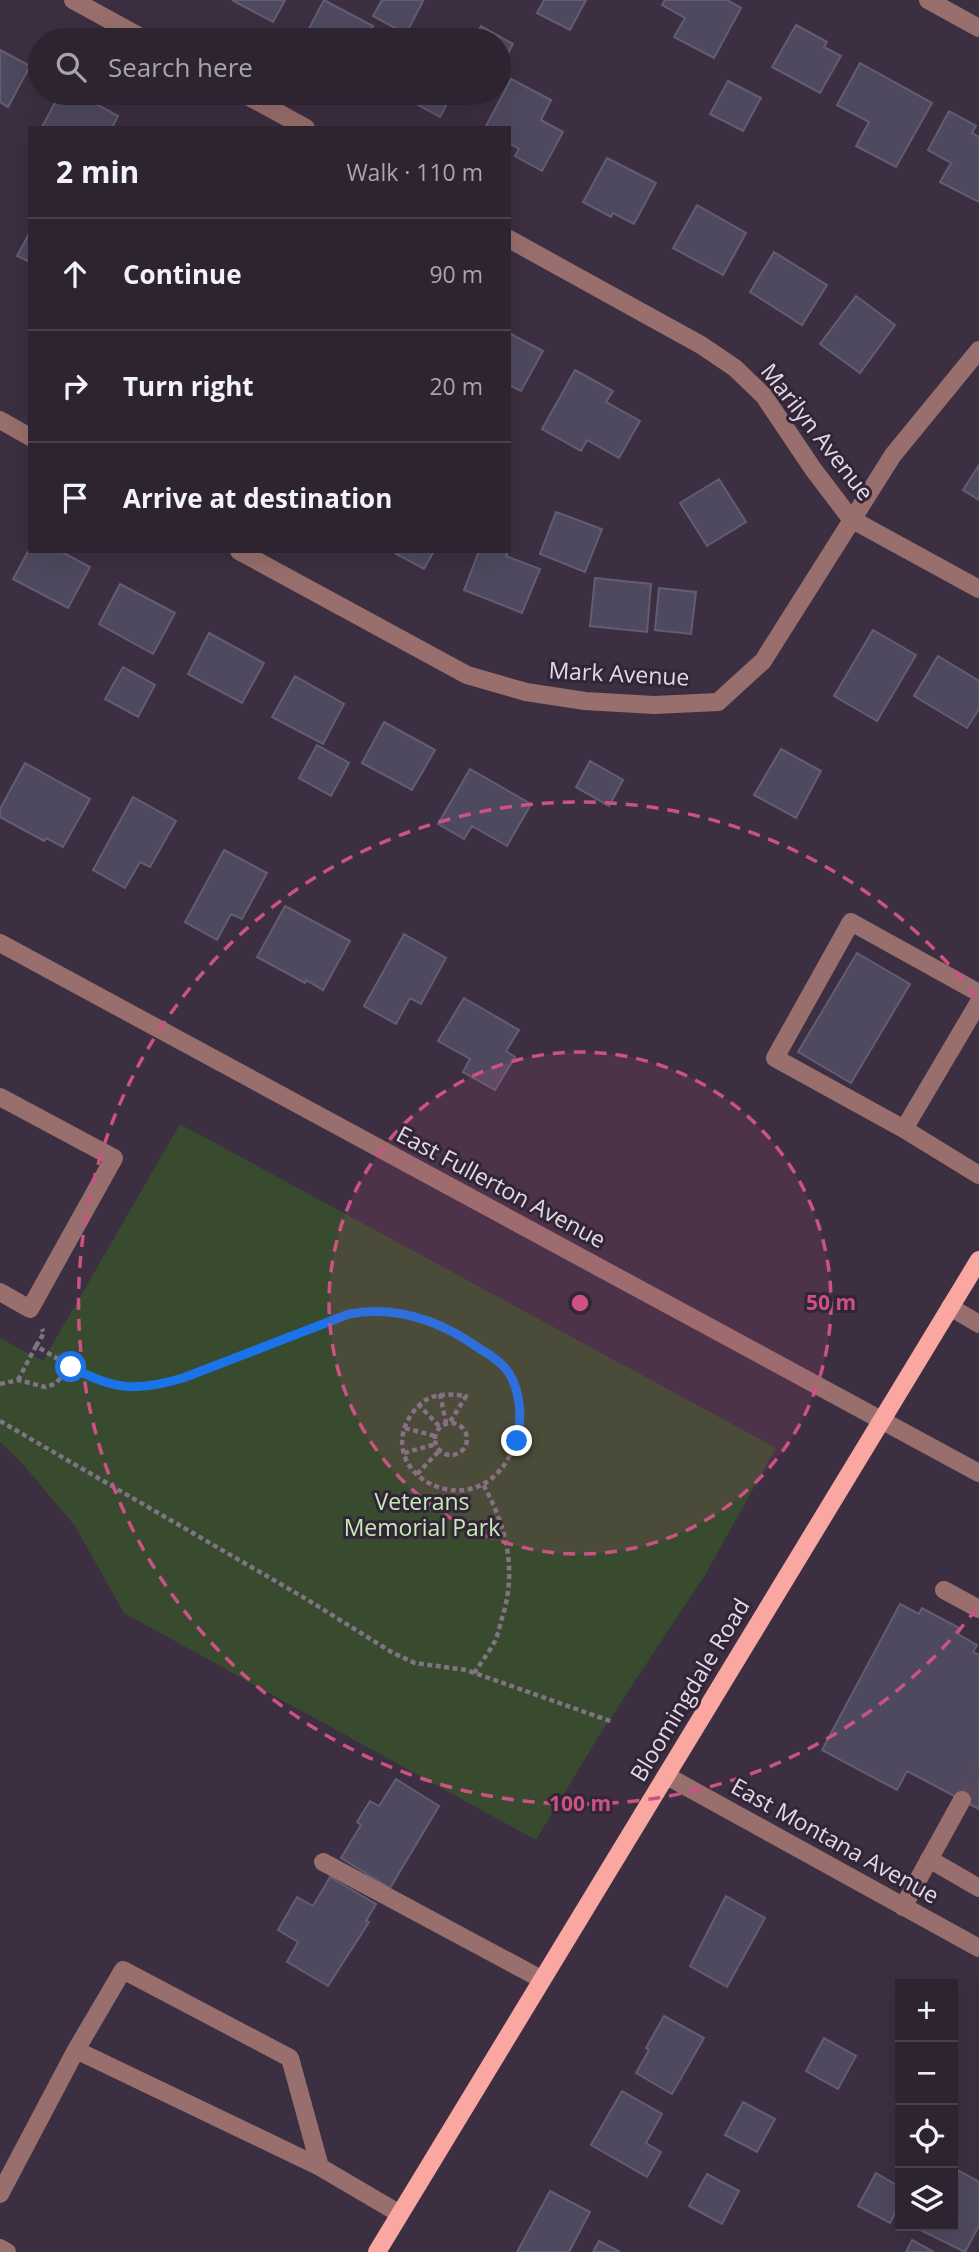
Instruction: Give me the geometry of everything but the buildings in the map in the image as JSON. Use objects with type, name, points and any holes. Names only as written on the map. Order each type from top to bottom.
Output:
[{"type":"main road","name":"Bloomingdale Road","points":[[377,2252],[979,1260]]},
{"type":"street","points":[[73,0],[124,28]]},
{"type":"street","points":[[928,0],[952,6],[979,28]]},
{"type":"street","points":[[264,105],[302,126]]},
{"type":"street","name":"Marilyn Avenue","points":[[511,240],[701,345],[735,368],[764,396],[813,469],[852,519],[979,589]]},
{"type":"street","name":"Mark Avenue","points":[[243,553],[467,675],[538,694],[584,701],[654,705],[718,702],[763,661],[893,456],[979,350]]},
{"type":"street","points":[[0,420],[28,436]]},
{"type":"street","points":[[979,993],[851,922],[775,1058],[904,1129],[979,1175]]},
{"type":"street","name":"East Fullerton Avenue","points":[[0,943],[979,1473]]},
{"type":"street","points":[[904,1129],[979,1002]]},
{"type":"street","points":[[0,1097],[114,1158],[30,1309],[0,1292]]},
{"type":"street","points":[[950,1307],[979,1324]]},
{"type":"street","points":[[944,1590],[979,1609]]},
{"type":"street","name":"East Montana Avenue","points":[[667,1776],[979,1948]]},
{"type":"street","points":[[903,1907],[962,1800]]},
{"type":"street","points":[[929,1859],[979,1888]]},
{"type":"street","points":[[323,1862],[541,1979]]},
{"type":"street","points":[[0,2194],[76,2050],[123,1970],[290,2058],[320,2167]]},
{"type":"street","points":[[76,2050],[320,2167],[400,2214]]},
{"type":"street","points":[[0,2248],[7,2252]]},
{"type":"path","points":[[18,1380],[36,1346],[97,1381],[137,1388],[183,1378],[349,1314],[370,1310],[396,1312],[421,1318],[470,1341],[495,1358],[508,1373],[517,1392],[522,1421],[517,1441],[507,1461],[493,1478],[476,1489],[440,1488],[424,1481],[410,1467],[404,1453],[402,1433],[418,1404],[431,1395],[466,1396],[448,1423]]},
{"type":"path","points":[[0,1384],[18,1380],[45,1387],[55,1384],[71,1367]]},
{"type":"path","points":[[440,1394],[448,1423]]},
{"type":"path","points":[[418,1404],[440,1427]]},
{"type":"path","points":[[0,1421],[308,1600],[393,1653],[415,1663],[466,1670],[613,1722]]},
{"type":"path","points":[[448,1423],[456,1423],[464,1430],[467,1439],[460,1453],[455,1455],[439,1451],[436,1444],[435,1436],[440,1427],[448,1423]]},
{"type":"path","points":[[405,1427],[435,1436]]},
{"type":"path","points":[[404,1453],[436,1444]]},
{"type":"path","points":[[417,1474],[439,1451]]},
{"type":"path","points":[[474,1673],[496,1639],[508,1598],[510,1570],[505,1536],[483,1484]]},
{"type":"green space","name":"Veterans Memorial Park","points":[[180,1124],[776,1448],[705,1575],[600,1734],[536,1840],[124,1613],[75,1526],[22,1463],[0,1442],[0,1338],[43,1361]]},
{"type":"tunnel","points":[[962,1800],[979,1769]]},
{"type":"route","points":[[71,1367],[97,1381],[117,1386],[137,1388],[159,1385],[349,1314],[370,1310],[396,1312],[434,1323],[470,1341],[495,1358],[508,1373],[517,1392],[522,1421],[517,1441]]}]
